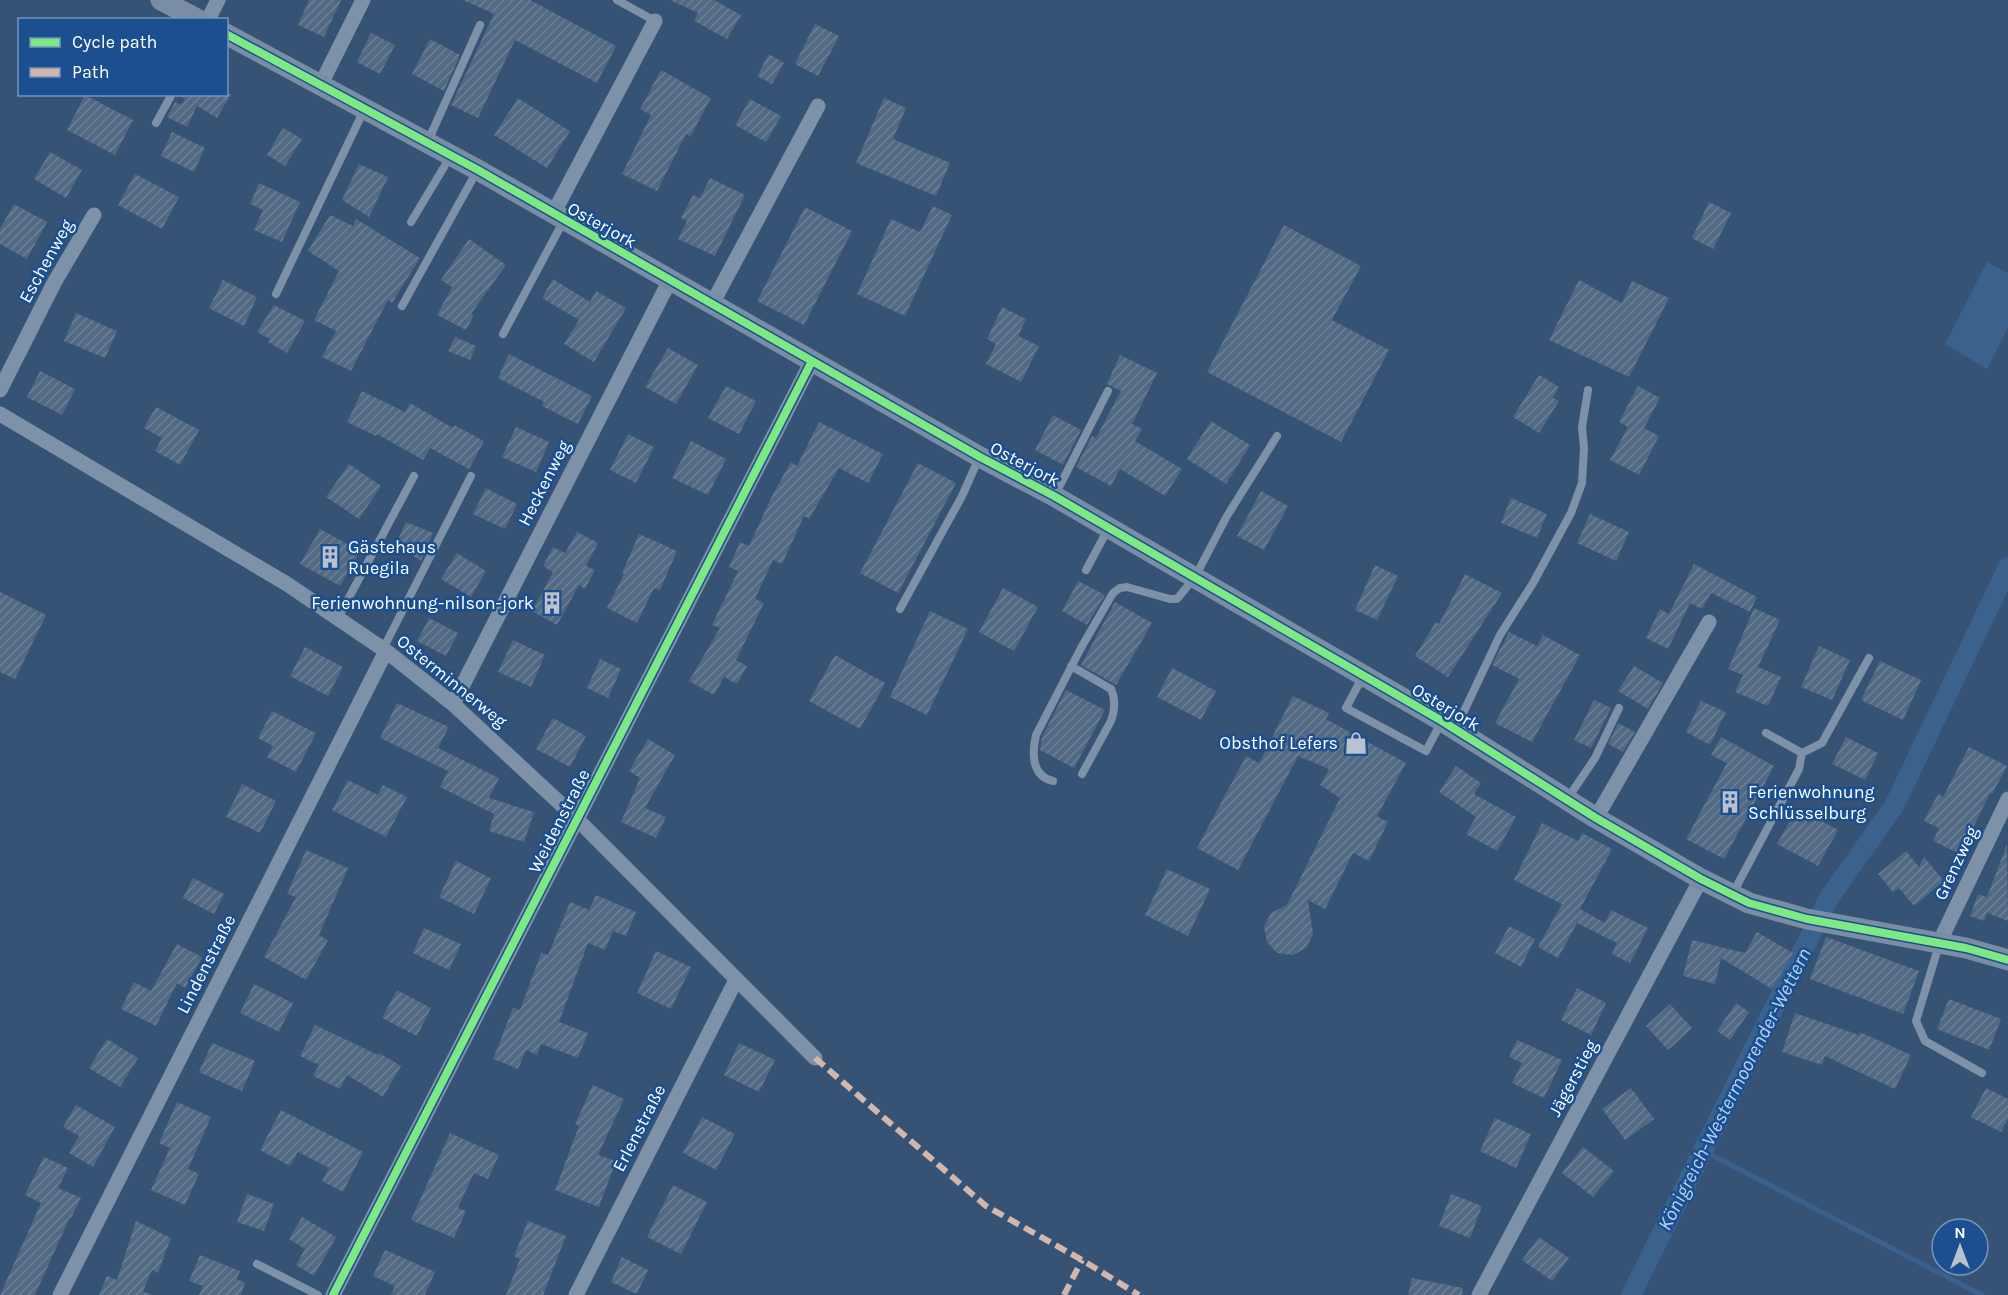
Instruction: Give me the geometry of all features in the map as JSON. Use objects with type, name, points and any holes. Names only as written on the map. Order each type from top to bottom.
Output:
[{"type":"main road","points":[[161,0],[195,18]]},
{"type":"main road","name":"Osterjork","points":[[228,35],[478,170],[980,457],[1054,496],[1449,725],[1596,818],[1701,879],[1749,903],[1815,921],[1966,948],[2008,960]]},
{"type":"street","points":[[209,18],[218,0]]},
{"type":"street","points":[[321,84],[363,0]]},
{"type":"street","points":[[558,217],[654,21]]},
{"type":"street","points":[[712,304],[818,106]]},
{"type":"street","name":"Eschenweg","points":[[0,390],[54,283],[94,214]]},
{"type":"street","name":"Heckenweg","points":[[453,704],[670,280]]},
{"type":"street","name":"Weidenstraße","points":[[333,1295],[812,361]]},
{"type":"street","name":"Osterminnerweg","points":[[0,414],[287,584],[384,650],[453,704],[577,819],[815,1058]]},
{"type":"street","points":[[1596,818],[1709,622]]},
{"type":"street","name":"Lindenstraße","points":[[60,1295],[384,650]]},
{"type":"street","name":"Grenzweg","points":[[1939,944],[2008,799]]},
{"type":"street","name":"Jägerstieg","points":[[1479,1295],[1701,879]]},
{"type":"street","name":"Erlenstraße","points":[[576,1295],[736,980]]},
{"type":"lane","points":[[617,0],[654,21]]},
{"type":"lane","points":[[427,142],[480,26]]},
{"type":"lane","points":[[156,123],[171,96]]},
{"type":"lane","points":[[276,294],[365,108]]},
{"type":"lane","points":[[411,222],[451,155]]},
{"type":"lane","points":[[402,306],[478,170]]},
{"type":"lane","points":[[503,334],[558,217]]},
{"type":"lane","points":[[1364,675],[1346,708],[1426,751],[1449,725],[1500,635],[1533,583],[1571,513],[1582,483],[1584,448],[1582,427],[1588,390]]},
{"type":"lane","points":[[1054,496],[1108,391]]},
{"type":"lane","points":[[1053,780],[1042,777],[1037,770],[1034,760],[1036,735],[1071,666],[1113,593],[1127,587],[1177,599],[1195,578],[1227,516],[1277,436]]},
{"type":"lane","points":[[900,609],[962,496],[980,457]]},
{"type":"lane","points":[[338,618],[414,476]]},
{"type":"lane","points":[[384,650],[471,476]]},
{"type":"lane","points":[[1086,570],[1108,528]]},
{"type":"lane","points":[[1802,753],[1822,743],[1869,658]]},
{"type":"lane","points":[[1071,666],[1111,689],[1114,696],[1114,712],[1111,721],[1082,774]]},
{"type":"lane","points":[[1567,799],[1595,758],[1619,708]]},
{"type":"lane","points":[[1766,733],[1802,753]]},
{"type":"lane","points":[[1732,894],[1799,769],[1802,753]]},
{"type":"lane","points":[[1939,944],[1916,1021],[1925,1041],[1982,1073]]},
{"type":"lane","points":[[257,1264],[318,1295]]},
{"type":"water","points":[[1987,262],[2008,273],[2008,327],[1987,369],[1945,344]]},
{"type":"building","points":[[309,0],[341,0],[324,37],[298,25]]},
{"type":"building","points":[[463,0],[530,0],[616,46],[597,83],[515,40],[478,118],[451,105],[494,14]]},
{"type":"building","points":[[670,0],[714,0],[741,15],[727,39],[694,21],[698,13]]},
{"type":"building","points":[[815,24],[839,36],[818,76],[795,64]]},
{"type":"building","points":[[371,33],[395,45],[380,74],[357,62]]},
{"type":"building","points":[[430,39],[460,55],[444,91],[412,74]]},
{"type":"building","points":[[769,54],[784,63],[772,84],[757,76]]},
{"type":"building","points":[[661,70],[711,98],[690,137],[686,134],[657,191],[622,174],[651,115],[640,109]]},
{"type":"building","points":[[231,94],[217,118],[197,106],[187,127],[167,117],[175,102],[181,105],[185,99],[181,96],[228,96]]},
{"type":"building","points":[[84,96],[133,120],[115,155],[67,130]]},
{"type":"building","points":[[518,98],[570,131],[547,168],[494,135]]},
{"type":"building","points":[[884,98],[906,108],[893,139],[950,163],[936,196],[856,163]]},
{"type":"building","points":[[750,99],[781,116],[766,142],[735,125]]},
{"type":"building","points":[[283,128],[302,139],[285,166],[267,155]]},
{"type":"building","points":[[172,132],[205,148],[194,172],[161,156]]},
{"type":"building","points":[[50,152],[82,170],[66,198],[34,179]]},
{"type":"building","points":[[359,164],[388,177],[369,217],[342,200]]},
{"type":"building","points":[[135,174],[179,197],[162,229],[118,205]]},
{"type":"building","points":[[710,178],[745,195],[715,256],[678,239],[687,221],[681,218],[693,195],[700,198]]},
{"type":"building","points":[[259,183],[300,202],[282,242],[254,230],[263,210],[250,204]]},
{"type":"building","points":[[1709,202],[1731,213],[1713,249],[1692,238]]},
{"type":"building","points":[[14,204],[47,222],[27,259],[0,244],[0,229]]},
{"type":"building","points":[[933,206],[952,215],[905,316],[857,294],[891,219],[920,232]]},
{"type":"building","points":[[805,207],[852,231],[804,325],[757,301]]},
{"type":"building","points":[[330,215],[353,226],[356,219],[420,258],[392,303],[388,300],[351,371],[322,357],[336,331],[314,320],[339,271],[308,251]]},
{"type":"building","points":[[1284,225],[1361,266],[1332,320],[1389,350],[1341,442],[1207,372]]},
{"type":"building","points":[[469,239],[506,265],[471,314],[474,315],[466,330],[437,315],[452,287],[441,280]]},
{"type":"building","points":[[553,279],[590,302],[596,291],[626,308],[594,362],[564,344],[579,320],[542,298]]},
{"type":"building","points":[[223,280],[257,297],[244,326],[209,308]]},
{"type":"building","points":[[1579,280],[1622,303],[1632,281],[1669,298],[1629,377],[1549,340]]},
{"type":"building","points":[[274,305],[305,321],[287,353],[268,342],[270,339],[257,332]]},
{"type":"building","points":[[1002,307],[1026,319],[1018,336],[1039,346],[1021,382],[986,364],[996,344],[987,339]]},
{"type":"building","points":[[76,313],[117,331],[105,358],[64,341]]},
{"type":"building","points":[[455,337],[476,346],[470,360],[448,351]]},
{"type":"building","points":[[668,348],[698,365],[676,404],[645,387]]},
{"type":"building","points":[[509,354],[592,396],[578,424],[542,406],[544,402],[498,378]]},
{"type":"building","points":[[1120,355],[1157,373],[1132,424],[1142,429],[1135,441],[1182,469],[1165,496],[1120,469],[1111,486],[1076,467],[1092,436],[1096,438],[1121,391],[1107,384]]},
{"type":"building","points":[[40,371],[75,389],[62,415],[27,397]]},
{"type":"building","points":[[1539,375],[1559,387],[1553,398],[1559,401],[1539,433],[1513,417]]},
{"type":"building","points":[[726,386],[756,401],[739,434],[708,418]]},
{"type":"building","points":[[1638,386],[1660,398],[1644,428],[1659,436],[1639,475],[1610,460],[1628,427],[1619,422]]},
{"type":"building","points":[[362,391],[405,412],[410,403],[453,428],[454,425],[484,441],[469,469],[430,448],[423,460],[377,434],[376,436],[347,422]]},
{"type":"building","points":[[156,407],[199,430],[180,465],[155,451],[162,438],[144,428]]},
{"type":"building","points":[[1053,415],[1081,430],[1063,465],[1035,450]]},
{"type":"building","points":[[1211,421],[1250,445],[1226,484],[1187,459]]},
{"type":"building","points":[[819,422],[883,454],[868,483],[839,468],[809,519],[804,516],[782,564],[773,560],[755,599],[764,603],[736,660],[747,666],[737,684],[724,677],[714,695],[689,681],[720,628],[712,625],[738,571],[729,567],[740,542],[749,546],[791,462],[797,466]]},
{"type":"building","points":[[516,427],[549,442],[536,472],[502,457]]},
{"type":"building","points":[[628,434],[654,447],[636,483],[610,470]]},
{"type":"building","points":[[691,441],[726,459],[708,495],[672,478]]},
{"type":"building","points":[[918,463],[956,483],[898,593],[860,573]]},
{"type":"building","points":[[349,464],[381,486],[359,519],[326,497]]},
{"type":"building","points":[[486,488],[517,504],[505,529],[473,514]]},
{"type":"building","points":[[1261,491],[1288,506],[1264,550],[1237,536]]},
{"type":"building","points":[[1511,498],[1547,514],[1537,538],[1501,523]]},
{"type":"building","points":[[1590,514],[1629,532],[1616,561],[1577,543]]},
{"type":"building","points":[[406,522],[433,533],[421,561],[396,544]]},
{"type":"building","name":"Gästehaus Ruegila","points":[[320,529],[360,551],[340,586],[300,564]]},
{"type":"building","points":[[577,532],[598,543],[586,566],[595,570],[585,589],[579,585],[557,625],[532,611],[553,572],[543,566],[553,547],[565,553]]},
{"type":"building","points":[[639,534],[677,551],[660,590],[654,588],[637,623],[607,608],[624,574],[622,573]]},
{"type":"building","points":[[457,553],[486,571],[471,597],[441,579]]},
{"type":"building","points":[[1694,564],[1757,597],[1750,612],[1711,593],[1702,609],[1690,603],[1668,649],[1646,638],[1660,609],[1669,614]]},
{"type":"building","points":[[1375,565],[1398,576],[1377,620],[1355,610]]},
{"type":"building","points":[[1465,574],[1502,593],[1448,677],[1415,656],[1436,622],[1439,624]]},
{"type":"building","points":[[1078,581],[1105,595],[1087,625],[1062,611]]},
{"type":"building","points":[[1003,588],[1038,607],[1014,651],[979,632]]},
{"type":"building","points":[[0,592],[46,615],[15,679],[0,672]]},
{"type":"building","points":[[1115,602],[1152,623],[1116,685],[1081,665]]},
{"type":"building","points":[[1754,608],[1780,620],[1758,667],[1781,677],[1768,706],[1735,692],[1743,675],[1728,669]]},
{"type":"building","points":[[930,611],[968,629],[927,715],[890,697]]},
{"type":"building","points":[[429,618],[458,633],[446,656],[417,641]]},
{"type":"building","points":[[1509,632],[1537,646],[1543,635],[1580,655],[1532,742],[1495,723],[1519,679],[1492,665]]},
{"type":"building","points":[[513,640],[545,655],[531,687],[498,672]]},
{"type":"building","points":[[1819,646],[1850,660],[1832,700],[1801,687]]},
{"type":"building","points":[[305,647],[343,667],[328,696],[290,676]]},
{"type":"building","points":[[835,655],[885,683],[860,729],[809,701]]},
{"type":"building","points":[[600,659],[621,669],[608,698],[587,688]]},
{"type":"building","points":[[1880,661],[1921,680],[1903,720],[1861,700]]},
{"type":"building","points":[[1634,666],[1663,683],[1648,709],[1618,691]]},
{"type":"building","points":[[1172,668],[1216,691],[1201,720],[1157,697]]},
{"type":"building","points":[[1066,690],[1105,710],[1074,768],[1040,750],[1042,737]]},
{"type":"building","points":[[1293,696],[1329,713],[1326,719],[1406,763],[1377,816],[1388,822],[1369,861],[1353,853],[1325,909],[1308,900],[1313,934],[1306,948],[1293,955],[1277,953],[1267,942],[1264,927],[1271,913],[1287,905],[1340,798],[1320,785],[1329,769],[1298,756],[1238,870],[1197,848],[1246,756],[1259,763]]},
{"type":"building","points":[[1594,700],[1611,708],[1591,748],[1574,740]]},
{"type":"building","points":[[1701,701],[1726,712],[1710,745],[1686,732]]},
{"type":"building","points":[[397,703],[449,727],[438,748],[499,778],[489,798],[534,812],[524,842],[489,831],[494,814],[440,787],[448,771],[380,738]]},
{"type":"building","points":[[272,711],[316,733],[296,772],[267,757],[273,746],[258,738]]},
{"type":"building","points":[[553,718],[586,736],[570,767],[536,749]]},
{"type":"building","points":[[1618,723],[1635,732],[1623,752],[1608,744]]},
{"type":"building","name":"Ferienwohnung Schlüsselburg","points":[[1721,737],[1774,766],[1724,859],[1686,839],[1727,763],[1711,755]]},
{"type":"building","points":[[1846,737],[1878,753],[1865,780],[1832,764]]},
{"type":"building","points":[[648,739],[675,755],[645,808],[666,817],[656,838],[621,822],[640,778],[629,771]]},
{"type":"building","points":[[1969,747],[2007,766],[1992,794],[1990,793],[1960,854],[1933,841],[1939,828],[1924,821],[1938,794],[1943,797]]},
{"type":"building","points":[[1456,766],[1481,783],[1474,794],[1516,817],[1497,851],[1466,834],[1476,817],[1439,792]]},
{"type":"building","points":[[348,780],[378,795],[383,785],[407,797],[386,837],[332,810]]},
{"type":"building","points":[[242,784],[276,801],[260,833],[226,817]]},
{"type":"building","points":[[1797,808],[1838,830],[1818,866],[1777,844]]},
{"type":"building","points":[[1542,823],[1578,841],[1582,833],[1612,849],[1580,909],[1605,923],[1611,910],[1648,928],[1630,963],[1612,954],[1617,943],[1577,923],[1558,958],[1538,947],[1562,904],[1514,880]]},
{"type":"building","points":[[2007,844],[2008,921],[1987,913],[1984,921],[1970,916],[1978,894],[1987,897]]},
{"type":"building","points":[[306,850],[348,868],[319,935],[328,940],[306,980],[264,957],[296,897],[287,894]]},
{"type":"building","points":[[1906,851],[1919,867],[1924,857],[1944,881],[1914,906],[1899,888],[1893,892],[1878,874]]},
{"type":"building","points":[[456,861],[491,878],[474,914],[439,897]]},
{"type":"building","points":[[1167,869],[1210,889],[1188,936],[1145,915]]},
{"type":"building","points":[[193,878],[224,894],[214,914],[183,898]]},
{"type":"building","points":[[596,895],[636,912],[626,936],[613,931],[605,950],[588,943],[559,1022],[588,1033],[578,1058],[541,1044],[537,1055],[526,1050],[518,1069],[493,1059],[513,1008],[520,1010],[541,953],[548,955],[570,902],[589,910]]},
{"type":"building","points":[[1509,926],[1535,939],[1521,967],[1495,953]]},
{"type":"building","points":[[424,928],[461,944],[449,970],[413,953]]},
{"type":"building","points":[[1757,932],[1793,953],[1772,989],[1721,958],[1715,984],[1683,976],[1692,940],[1745,953]]},
{"type":"building","points":[[1826,937],[1919,971],[1903,1014],[1810,979]]},
{"type":"building","points":[[177,944],[202,957],[185,988],[177,983],[156,1026],[121,1009],[134,982],[151,991]]},
{"type":"building","points":[[656,951],[691,967],[671,1009],[637,993]]},
{"type":"building","points":[[254,984],[293,1003],[279,1032],[240,1013]]},
{"type":"building","points":[[1577,988],[1606,1003],[1591,1035],[1561,1020]]},
{"type":"building","points":[[397,990],[431,1008],[417,1036],[382,1018]]},
{"type":"building","points":[[1949,999],[2001,1019],[1989,1050],[1937,1029]]},
{"type":"building","points":[[1736,1003],[1749,1012],[1730,1040],[1717,1031]]},
{"type":"building","points":[[1670,1004],[1692,1028],[1668,1050],[1646,1026]]},
{"type":"building","points":[[1795,1013],[1859,1035],[1860,1032],[1911,1055],[1895,1089],[1825,1056],[1822,1065],[1782,1052]]},
{"type":"building","points":[[315,1025],[378,1055],[379,1053],[401,1066],[383,1097],[347,1075],[340,1089],[313,1076],[319,1065],[300,1056]]},
{"type":"building","points":[[107,1039],[138,1058],[120,1087],[89,1068]]},
{"type":"building","points":[[1517,1040],[1562,1060],[1544,1098],[1512,1083],[1522,1063],[1509,1057]]},
{"type":"building","points":[[212,1043],[255,1061],[242,1091],[199,1072]]},
{"type":"building","points":[[739,1043],[775,1060],[759,1092],[724,1075]]},
{"type":"building","points":[[593,1085],[624,1099],[598,1155],[616,1161],[599,1207],[555,1190],[579,1126],[575,1124]]},
{"type":"building","points":[[1631,1088],[1654,1119],[1625,1140],[1602,1109]]},
{"type":"building","points":[[1986,1088],[2008,1099],[2008,1119],[2001,1132],[1971,1117]]},
{"type":"building","points":[[177,1102],[211,1117],[188,1169],[199,1174],[185,1205],[151,1190],[170,1148],[159,1143]]},
{"type":"building","points":[[76,1105],[115,1127],[93,1167],[69,1153],[79,1136],[63,1127]]},
{"type":"building","points":[[281,1110],[363,1152],[343,1192],[322,1181],[329,1168],[298,1152],[290,1166],[260,1150]]},
{"type":"building","points":[[702,1117],[735,1134],[716,1170],[683,1153]]},
{"type":"building","points":[[1495,1118],[1531,1134],[1516,1168],[1480,1151]]},
{"type":"building","points":[[450,1133],[499,1155],[488,1179],[474,1173],[458,1208],[466,1211],[454,1238],[411,1220]]},
{"type":"building","points":[[1583,1147],[1614,1171],[1593,1197],[1562,1173]]},
{"type":"building","points":[[44,1157],[68,1168],[58,1188],[81,1198],[35,1295],[0,1295],[41,1203],[25,1195]]},
{"type":"building","points":[[673,1185],[707,1202],[681,1254],[647,1237]]},
{"type":"building","points":[[247,1194],[274,1204],[264,1231],[237,1222]]},
{"type":"building","points":[[1451,1194],[1482,1206],[1470,1238],[1439,1226]]},
{"type":"building","points":[[302,1217],[336,1237],[314,1276],[296,1265],[305,1249],[289,1239]]},
{"type":"building","points":[[136,1221],[171,1238],[158,1273],[152,1270],[143,1291],[152,1295],[99,1295],[107,1276],[117,1280]]},
{"type":"building","points":[[528,1221],[566,1236],[543,1295],[506,1295],[520,1259],[514,1256]]},
{"type":"building","points":[[1539,1237],[1569,1258],[1552,1281],[1522,1260]]},
{"type":"building","points":[[385,1250],[435,1272],[425,1295],[391,1295],[395,1286],[373,1276]]},
{"type":"building","points":[[200,1255],[240,1271],[237,1279],[245,1283],[241,1295],[199,1295],[203,1286],[189,1281]]},
{"type":"building","points":[[622,1257],[648,1270],[637,1294],[611,1282]]},
{"type":"building","points":[[1412,1278],[1463,1288],[1462,1295],[1408,1295]]},
{"type":"waterway","name":"Königreich-Westermoorender-Wettern","points":[[1631,1295],[1829,898],[1894,806],[2008,567]]},
{"type":"waterway","points":[[1704,1151],[1982,1295]]},
{"type":"marked path","points":[[815,1058],[986,1206],[1139,1295]]},
{"type":"marked path","points":[[1064,1295],[1082,1260]]},
{"type":"cycle path","points":[[228,35],[478,170],[980,457],[1054,496],[1442,721],[1596,818],[1701,879],[1749,903],[1807,919],[1966,948],[2008,960]]},
{"type":"cycle path","points":[[333,1295],[812,361]]},
{"type":"place","name":"Gästehaus Ruegila","points":[[330,557]]},
{"type":"place","name":"Ferienwohnung-nilson-jork","points":[[552,603]]},
{"type":"place","name":"Obsthof Lefers","points":[[1356,743]]},
{"type":"place","name":"Ferienwohnung Schlüsselburg","points":[[1730,802]]}]
